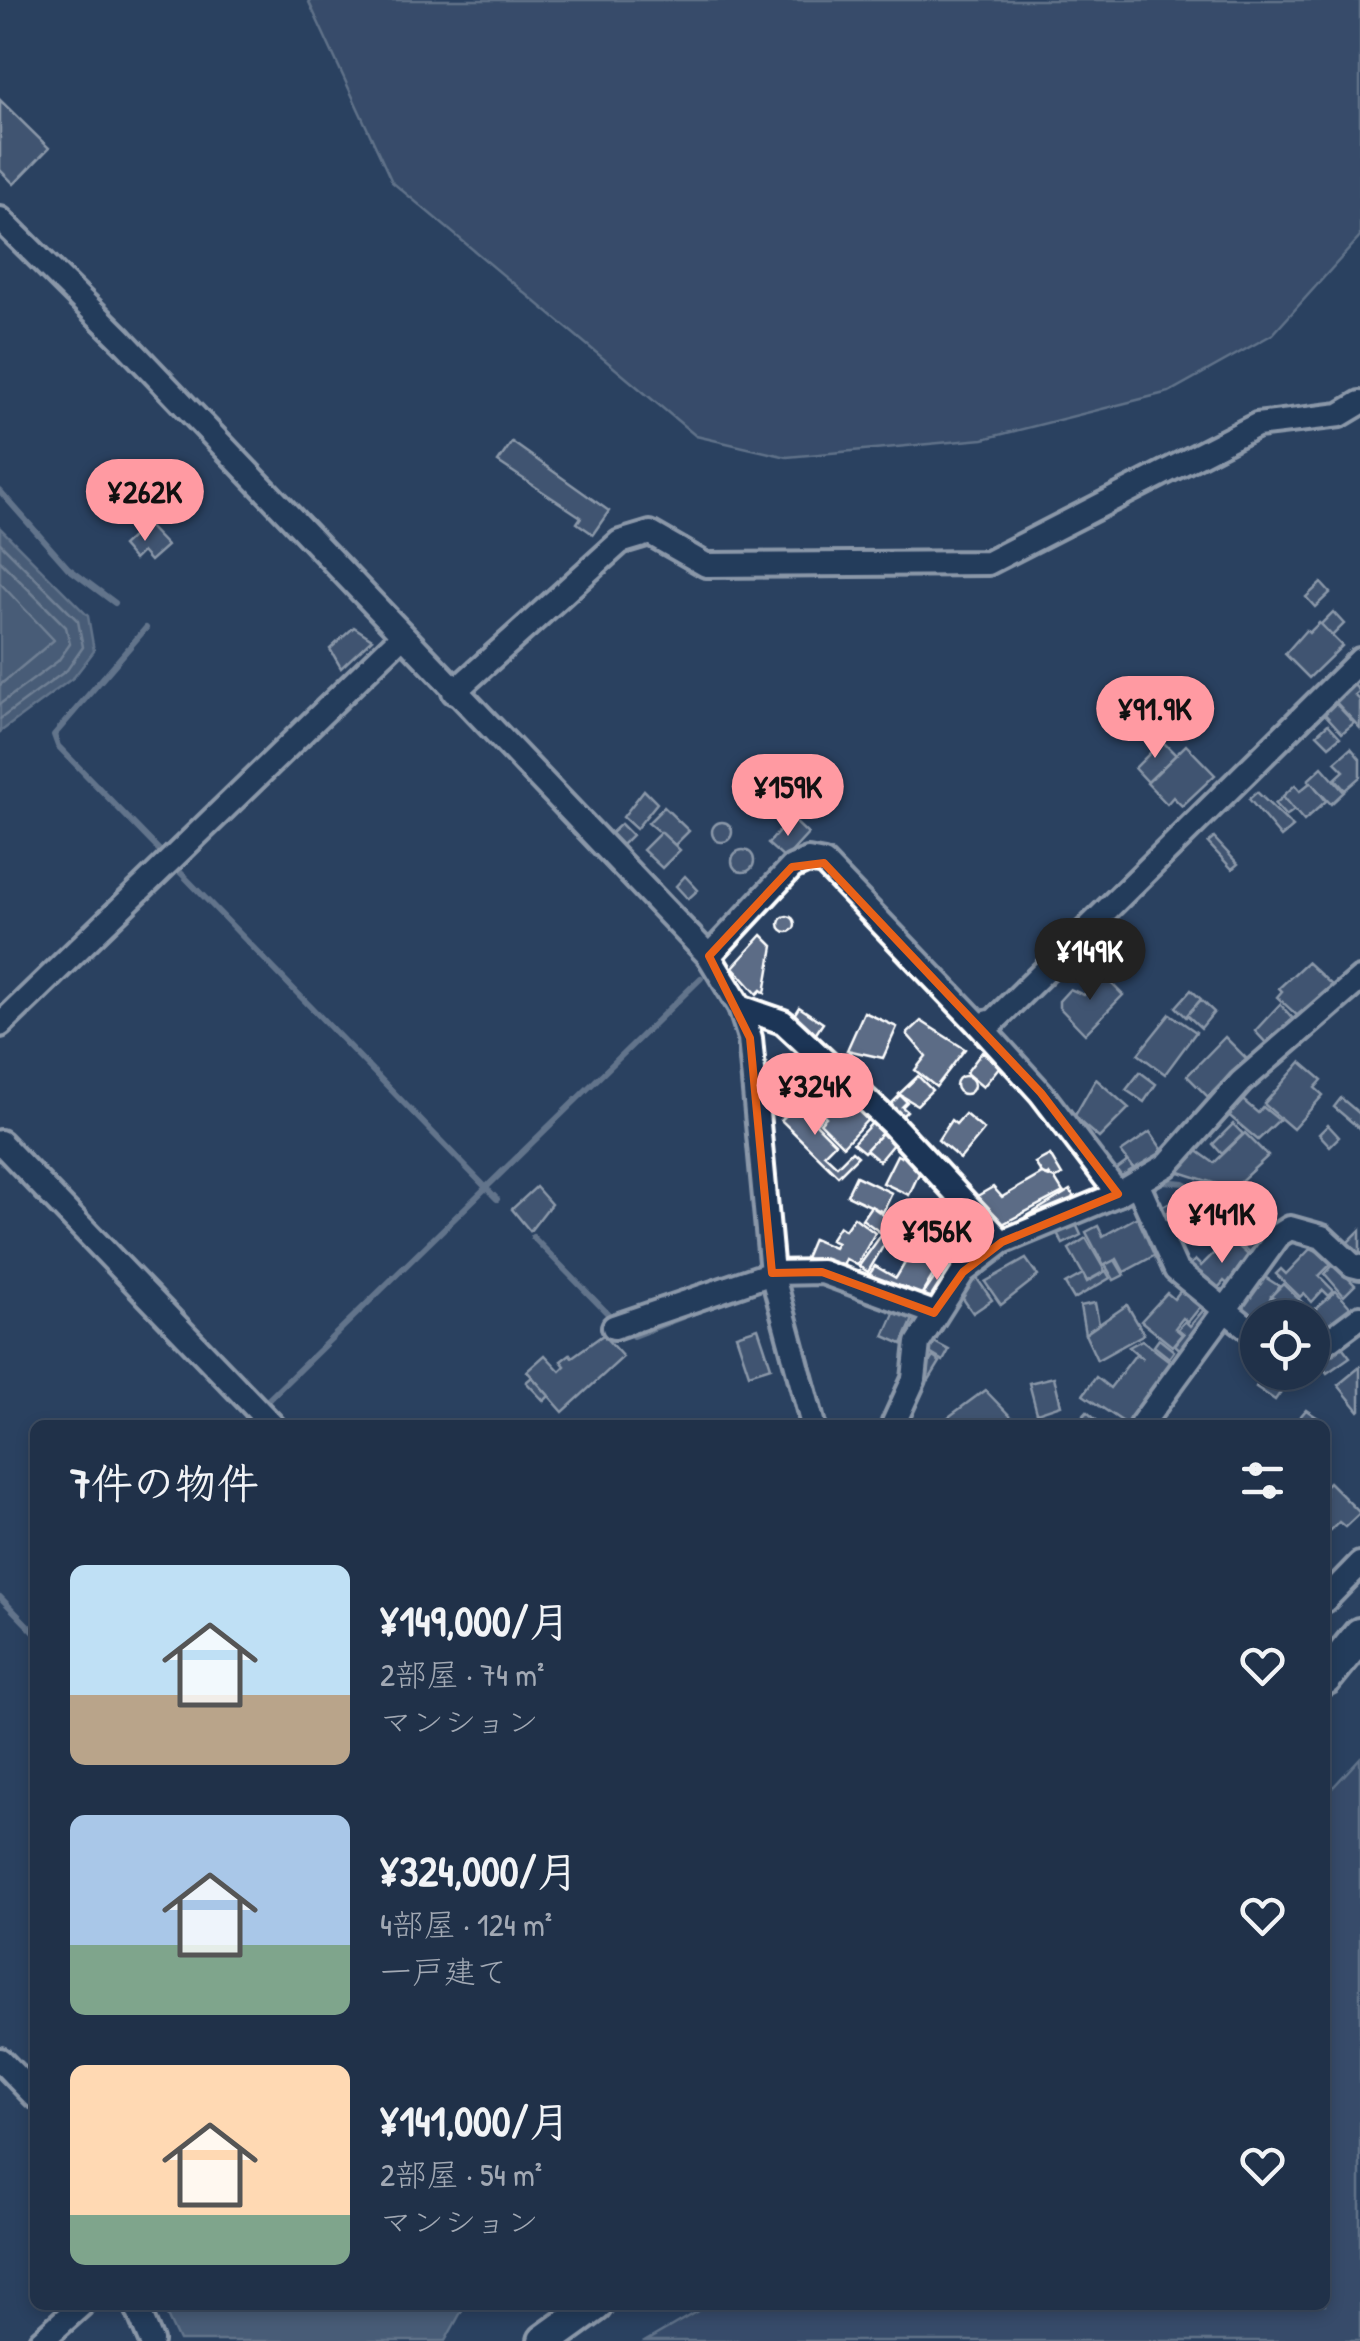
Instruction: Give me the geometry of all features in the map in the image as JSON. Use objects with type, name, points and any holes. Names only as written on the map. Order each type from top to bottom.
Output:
[{"type":"highway","points":[[1330,1672],[1360,1635]]},
{"type":"highway","points":[[545,2341],[588,2310]]},
{"type":"street","points":[[0,219],[122,340],[708,956],[740,1007],[750,1038],[772,1272],[812,1420]]},
{"type":"street","points":[[454,692],[620,542],[650,533],[706,565],[988,563],[1258,425],[1340,415],[1360,403]]},
{"type":"street","points":[[0,1024],[402,636]]},
{"type":"street","points":[[979,1025],[994,1021],[1360,660]]},
{"type":"street","points":[[708,956],[792,867],[808,860],[824,863],[1127,1188],[1176,1270],[1240,1322]]},
{"type":"street","points":[[895,1420],[914,1379],[918,1342],[963,1272],[1002,1242],[1127,1188],[1167,1165],[1241,1082],[1360,979]]},
{"type":"street","points":[[740,1007],[784,1022],[892,1124],[1002,1242]]},
{"type":"street","points":[[0,1142],[267,1420]]},
{"type":"street","points":[[1145,1420],[1279,1235],[1290,1228],[1322,1237],[1352,1265],[1360,1267]]},
{"type":"street","points":[[614,1327],[772,1272],[822,1272],[934,1313]]},
{"type":"street","points":[[1330,1340],[1360,1317]]},
{"type":"street","points":[[1330,1595],[1360,1564]]},
{"type":"street","points":[[0,2060],[30,2091]]},
{"type":"street","points":[[42,2341],[76,2310]]},
{"type":"street","points":[[138,2310],[151,2341]]},
{"type":"highlighted area","points":[[824,863],[1041,1093],[1118,1194],[1002,1242],[963,1272],[934,1313],[822,1272],[772,1273],[750,1038],[709,956],[792,867]]},
{"type":"shaded area","points":[[308,0],[1360,0],[1360,237],[1273,334],[1169,392],[983,439],[787,457],[696,436],[392,182]]},
{"type":"shaded area","points":[[1360,1758],[1360,2341],[646,2341],[699,2310],[1330,2310],[1330,1791]]},
{"type":"water","points":[[0,528],[88,616],[94,651],[74,677],[0,732]]},
{"type":"water","points":[[164,2310],[462,2310],[445,2341],[179,2341]]},
{"type":"building","points":[[0,100],[49,148],[14,184],[0,170]]},
{"type":"building","points":[[512,442],[609,511],[593,534],[577,523],[581,517],[498,462]]},
{"type":"building","points":[[146,524],[167,546],[150,561],[142,552],[134,560],[122,546]]},
{"type":"building","points":[[1321,583],[1330,593],[1315,607],[1306,597]]},
{"type":"building","points":[[1333,612],[1344,624],[1332,636],[1321,624]]},
{"type":"building","points":[[1319,623],[1342,646],[1309,678],[1285,654],[1306,630],[1309,633]]},
{"type":"building","points":[[354,627],[372,639],[341,668],[330,649]]},
{"type":"building","points":[[1352,683],[1360,691],[1355,695],[1360,700],[1360,728],[1334,700]]},
{"type":"building","points":[[1334,702],[1354,723],[1342,733],[1323,712]]},
{"type":"building","points":[[1328,724],[1340,737],[1329,746],[1317,734]]},
{"type":"building","points":[[1162,741],[1176,755],[1148,782],[1135,768]]},
{"type":"building","points":[[1186,745],[1215,775],[1182,806],[1173,797],[1167,804],[1147,783]]},
{"type":"building","points":[[1351,748],[1360,759],[1360,777],[1345,790],[1335,779],[1344,771],[1335,762]]},
{"type":"building","points":[[1322,767],[1344,792],[1331,804],[1308,780]]},
{"type":"building","points":[[1311,782],[1326,801],[1304,821],[1283,796],[1295,785],[1300,791]]},
{"type":"building","points":[[644,790],[657,803],[636,829],[623,817]]},
{"type":"building","points":[[1257,792],[1293,827],[1281,837],[1249,799]]},
{"type":"building","points":[[1283,797],[1294,810],[1286,816],[1275,804]]},
{"type":"building","points":[[664,807],[689,831],[675,845],[648,823]]},
{"type":"building","points":[[791,818],[808,834],[785,859],[768,844]]},
{"type":"building","points":[[722,822],[732,832],[722,842],[712,832]]},
{"type":"building","points":[[621,824],[632,835],[622,845],[610,834]]},
{"type":"building","points":[[661,832],[680,850],[662,868],[643,850]]},
{"type":"building","points":[[1214,838],[1238,864],[1232,869],[1208,843]]},
{"type":"building","points":[[743,850],[751,853],[751,869],[743,872],[735,869],[732,861],[735,853]]},
{"type":"building","points":[[685,876],[698,890],[688,899],[676,886]]},
{"type":"building","points":[[787,916],[795,924],[787,932],[779,924]]},
{"type":"building","points":[[762,935],[773,946],[765,993],[761,990],[757,994],[733,967]]},
{"type":"building","points":[[1092,940],[1102,955],[1090,963],[1080,948]]},
{"type":"building","points":[[1307,962],[1332,985],[1301,1019],[1277,997],[1282,991],[1279,988]]},
{"type":"building","points":[[1100,972],[1123,995],[1085,1034],[1059,1007],[1059,1001],[1070,989],[1084,995]]},
{"type":"building","points":[[1191,990],[1201,999],[1186,1017],[1176,1007]]},
{"type":"building","points":[[1201,1000],[1214,1012],[1201,1028],[1187,1015]]},
{"type":"building","points":[[1280,1004],[1296,1022],[1268,1045],[1255,1031]]},
{"type":"building","points":[[799,1007],[823,1023],[813,1038],[789,1023]]},
{"type":"building","points":[[864,1012],[897,1027],[883,1058],[847,1050]]},
{"type":"building","points":[[1170,1014],[1196,1032],[1165,1074],[1138,1054]]},
{"type":"building","points":[[921,1021],[965,1049],[936,1087],[915,1070],[926,1056],[907,1034]]},
{"type":"building","points":[[1225,1037],[1247,1059],[1225,1088],[1221,1084],[1208,1097],[1187,1076]]},
{"type":"building","points":[[849,1052],[861,1064],[852,1073],[840,1061]]},
{"type":"building","points":[[982,1052],[1000,1066],[983,1087],[966,1073]]},
{"type":"building","points":[[1301,1062],[1322,1080],[1315,1088],[1323,1095],[1293,1129],[1264,1104]]},
{"type":"building","points":[[1140,1072],[1156,1084],[1144,1102],[1126,1090]]},
{"type":"building","points":[[918,1076],[932,1090],[917,1105],[899,1094]]},
{"type":"building","points":[[965,1076],[972,1078],[972,1092],[965,1094],[958,1092],[956,1085],[958,1078]]},
{"type":"building","points":[[1096,1079],[1129,1108],[1099,1138],[1074,1117]]},
{"type":"building","points":[[847,1093],[872,1115],[843,1146],[820,1123],[826,1117],[823,1114]]},
{"type":"building","points":[[900,1095],[907,1102],[902,1107],[907,1111],[896,1122],[885,1110]]},
{"type":"building","points":[[1238,1096],[1258,1113],[1263,1107],[1279,1120],[1258,1140],[1225,1112]]},
{"type":"building","points":[[801,1098],[822,1117],[816,1123],[796,1104]]},
{"type":"building","points":[[1341,1098],[1360,1114],[1360,1129],[1334,1107]]},
{"type":"building","points":[[797,1105],[835,1143],[824,1154],[837,1166],[852,1151],[858,1156],[838,1176],[781,1120]]},
{"type":"building","points":[[965,1114],[984,1130],[960,1159],[938,1140],[951,1120],[956,1124]]},
{"type":"building","points":[[875,1120],[884,1131],[864,1152],[853,1143]]},
{"type":"building","points":[[1233,1124],[1243,1134],[1222,1154],[1213,1144]]},
{"type":"building","points":[[1328,1125],[1339,1137],[1330,1146],[1319,1134]]},
{"type":"building","points":[[884,1131],[894,1143],[879,1161],[866,1150]]},
{"type":"building","points":[[1150,1132],[1166,1155],[1140,1176],[1121,1152]]},
{"type":"building","points":[[1245,1133],[1268,1156],[1232,1189],[1173,1170],[1193,1148],[1214,1163]]},
{"type":"building","points":[[904,1152],[921,1169],[909,1195],[883,1183],[897,1155],[901,1157]]},
{"type":"building","points":[[1050,1155],[1062,1175],[1052,1180],[1049,1174],[1044,1177],[1035,1163]]},
{"type":"building","points":[[1128,1161],[1137,1174],[1125,1183],[1116,1170]]},
{"type":"building","points":[[1042,1174],[1055,1179],[1063,1192],[997,1227],[972,1199],[993,1187],[1002,1197]]},
{"type":"building","points":[[856,1176],[892,1193],[883,1212],[847,1195]]},
{"type":"building","points":[[536,1187],[551,1204],[530,1231],[512,1209]]},
{"type":"building","points":[[1070,1190],[1077,1201],[1026,1223],[1024,1218]]},
{"type":"building","points":[[1190,1191],[1197,1202],[1205,1198],[1212,1211],[1167,1236],[1151,1207],[1161,1201],[1163,1206]]},
{"type":"building","points":[[871,1206],[901,1228],[892,1241],[862,1219]]},
{"type":"building","points":[[1239,1209],[1255,1221],[1241,1240],[1225,1227]]},
{"type":"building","points":[[963,1213],[985,1234],[951,1264],[926,1243]]},
{"type":"building","points":[[1141,1215],[1161,1252],[1124,1272],[1117,1259],[1104,1266],[1086,1232],[1098,1226],[1103,1236]]},
{"type":"building","points":[[854,1217],[875,1233],[857,1265],[846,1259],[841,1271],[805,1258],[813,1239],[834,1248],[837,1243],[830,1240],[839,1226],[845,1230]]},
{"type":"building","points":[[1075,1222],[1081,1235],[1063,1244],[1056,1231]]},
{"type":"building","points":[[1360,1230],[1360,1254],[1358,1256],[1344,1246]]},
{"type":"building","points":[[1251,1232],[1265,1243],[1256,1257],[1241,1246]]},
{"type":"building","points":[[882,1234],[888,1238],[868,1272],[859,1266]]},
{"type":"building","points":[[1086,1238],[1105,1271],[1087,1281],[1069,1249]]},
{"type":"building","points":[[1229,1238],[1254,1260],[1231,1287],[1224,1281],[1214,1293],[1186,1269],[1195,1260],[1201,1266]]},
{"type":"building","points":[[915,1246],[941,1262],[920,1297],[911,1292],[908,1298],[869,1275],[875,1266],[896,1278]]},
{"type":"building","points":[[1311,1248],[1328,1256],[1331,1264],[1319,1276],[1334,1291],[1329,1296],[1323,1290],[1314,1300],[1304,1293],[1300,1297],[1276,1274],[1281,1269],[1286,1274]]},
{"type":"building","points":[[1026,1259],[1038,1276],[1001,1305],[985,1282]]},
{"type":"building","points":[[1115,1260],[1124,1275],[1114,1280],[1105,1265]]},
{"type":"building","points":[[944,1264],[953,1271],[929,1303],[921,1298]]},
{"type":"building","points":[[1334,1264],[1355,1285],[1344,1296],[1325,1274]]},
{"type":"building","points":[[1106,1271],[1110,1278],[1074,1299],[1065,1284],[1083,1274],[1087,1282]]},
{"type":"building","points":[[1260,1274],[1279,1286],[1271,1300],[1245,1300]]},
{"type":"building","points":[[976,1277],[992,1300],[973,1313],[957,1290]]},
{"type":"building","points":[[1283,1284],[1300,1300],[1275,1300],[1271,1296]]},
{"type":"building","points":[[1185,1285],[1205,1301],[1188,1322],[1183,1318],[1175,1328],[1182,1334],[1172,1346],[1141,1321],[1167,1293],[1174,1299]]},
{"type":"building","points":[[1336,1291],[1351,1308],[1330,1326],[1330,1300],[1326,1300]]},
{"type":"building","points":[[1095,1303],[1099,1324],[1085,1334],[1080,1306]]},
{"type":"building","points":[[1127,1305],[1144,1334],[1097,1360],[1085,1334]]},
{"type":"building","points":[[1206,1307],[1217,1316],[1185,1354],[1175,1345],[1184,1334],[1178,1329],[1185,1321],[1190,1326]]},
{"type":"building","points":[[896,1309],[914,1317],[902,1344],[884,1336]]},
{"type":"building","points":[[758,1328],[771,1367],[749,1374],[736,1335]]},
{"type":"building","points":[[603,1335],[623,1357],[563,1412],[527,1371],[545,1355],[560,1371],[565,1366],[561,1361]]},
{"type":"building","points":[[1159,1339],[1174,1351],[1169,1358],[1154,1346]]},
{"type":"building","points":[[1142,1340],[1176,1366],[1132,1420],[1120,1420],[1083,1395],[1096,1377],[1110,1388],[1136,1354],[1143,1359],[1129,1347]]},
{"type":"building","points":[[934,1342],[949,1350],[943,1361],[928,1352]]},
{"type":"building","points":[[1340,1344],[1350,1357],[1330,1371],[1330,1351]]},
{"type":"building","points":[[933,1357],[940,1362],[929,1380],[921,1374]]},
{"type":"building","points":[[1360,1367],[1360,1410],[1359,1411],[1338,1385]]},
{"type":"building","points":[[532,1377],[549,1396],[544,1401],[526,1382]]},
{"type":"building","points":[[1054,1377],[1061,1405],[1037,1413],[1029,1383]]},
{"type":"building","points":[[985,1390],[1013,1419],[1012,1420],[944,1420]]},
{"type":"building","points":[[1260,1390],[1282,1390],[1275,1400]]},
{"type":"building","points":[[1306,1410],[1321,1420],[1297,1420]]},
{"type":"building","points":[[1087,1412],[1096,1420],[1080,1420]]},
{"type":"building","points":[[1330,1483],[1360,1513],[1345,1527],[1339,1522],[1330,1531]]},
{"type":"waterway","points":[[0,491],[68,568],[115,603]]},
{"type":"waterway","points":[[146,628],[54,735],[58,746],[161,852]]},
{"type":"waterway","points":[[178,870],[497,1199]]},
{"type":"waterway","points":[[991,1007],[1096,905]]},
{"type":"waterway","points":[[267,1401],[701,978]]},
{"type":"waterway","points":[[1151,1188],[1164,1181],[1183,1183],[1224,1204],[1243,1204],[1276,1226]]},
{"type":"waterway","points":[[533,1237],[613,1319]]},
{"type":"waterway","points":[[633,1336],[721,1302]]},
{"type":"waterway","points":[[0,1597],[30,1628]]}]
